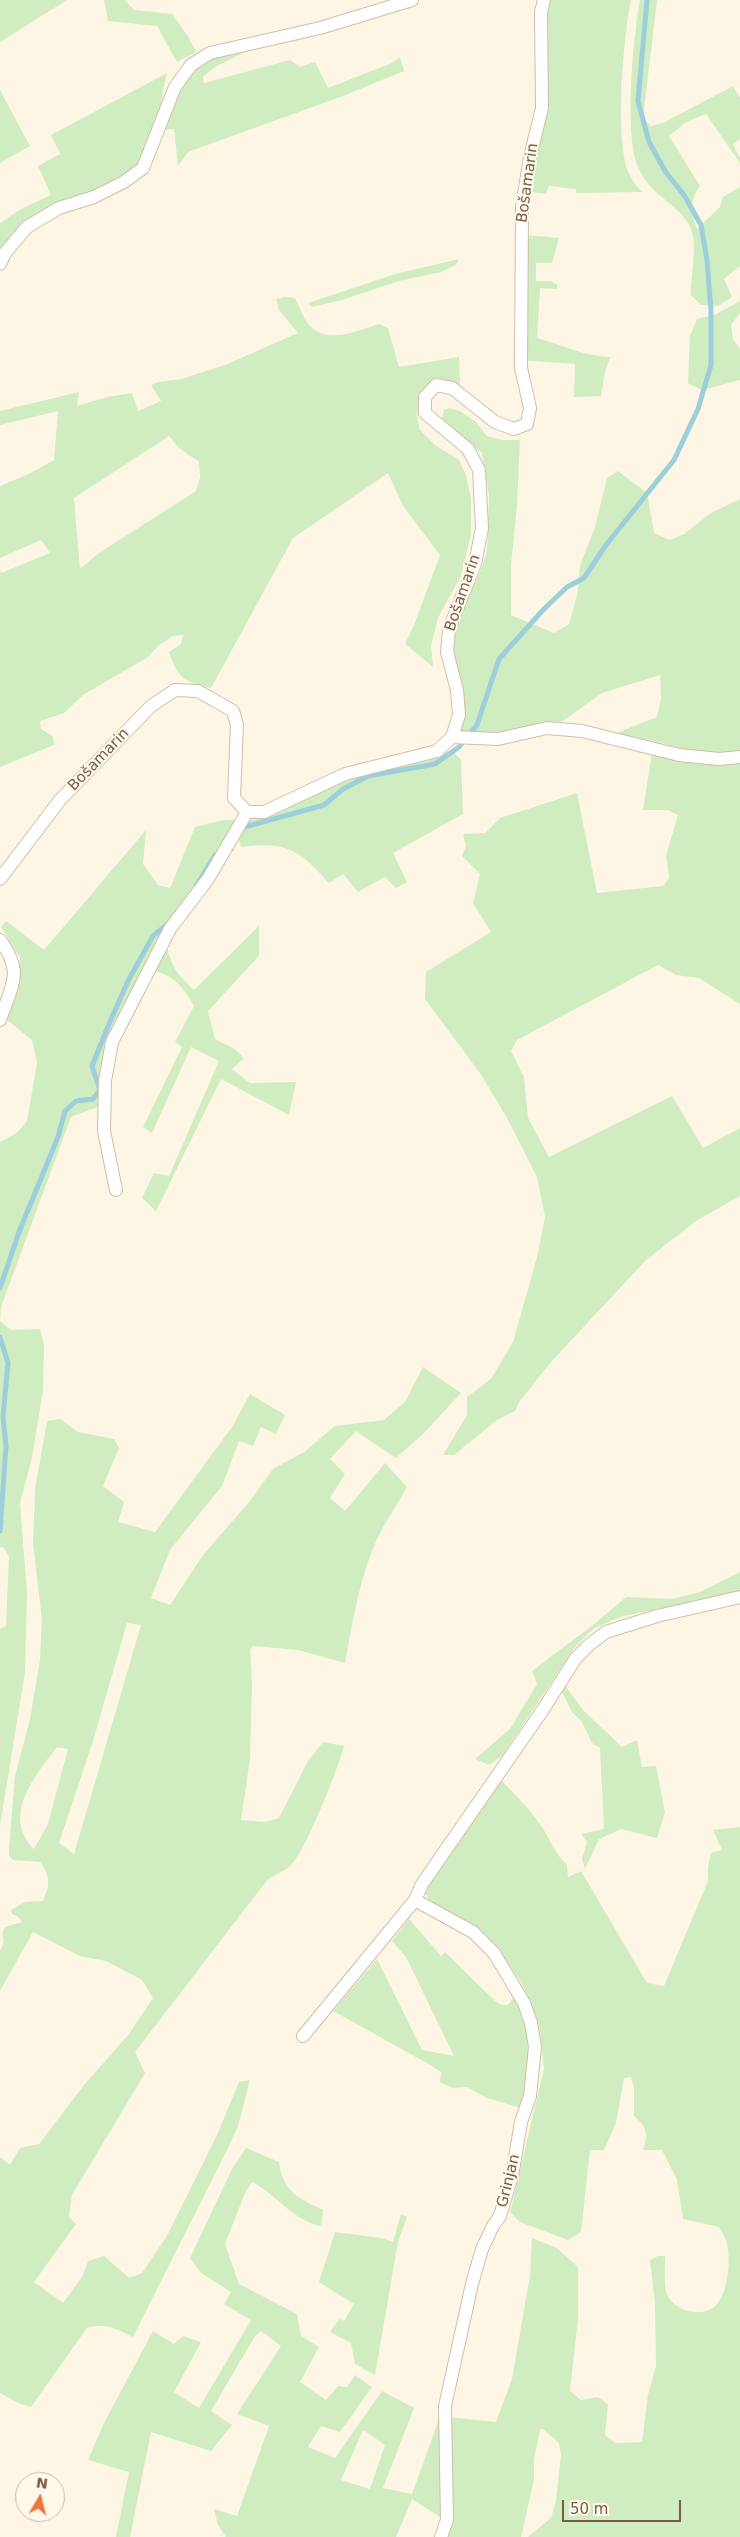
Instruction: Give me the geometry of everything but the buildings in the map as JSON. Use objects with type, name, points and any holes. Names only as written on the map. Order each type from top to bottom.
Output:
[{"type":"street","points":[[0,264],[5,253],[27,227],[59,208],[94,197],[124,182],[143,168],[175,87],[191,65],[210,53],[320,28],[412,0]]},
{"type":"street","name":"Bošamarin","points":[[452,737],[459,715],[457,690],[447,652],[449,629],[475,564],[482,528],[479,470],[468,449],[425,413],[425,396],[436,385],[452,388],[495,422],[514,429],[527,424],[530,408],[521,368],[522,207],[530,157],[542,108],[541,12],[544,0]]},
{"type":"street","name":"Bošamarin","points":[[0,879],[60,800],[151,706],[175,690],[198,691],[233,711],[237,725],[234,798],[247,812]]},
{"type":"street","points":[[116,1190],[104,1131],[105,1081],[112,1042],[170,929],[208,879],[247,812],[264,812],[345,774],[437,751],[452,737],[498,739],[547,728],[591,733],[679,755],[719,759],[740,757]]},
{"type":"street","points":[[0,940],[14,964],[15,976],[0,1020]]},
{"type":"street","points":[[302,2036],[415,1900],[422,1884],[436,1862],[542,1711],[576,1658],[606,1632],[657,1616],[740,1597]]},
{"type":"street","name":"Grinjan","points":[[415,1900],[473,1932],[494,1953],[524,2003],[531,2023],[535,2047],[530,2096],[521,2122],[512,2176],[500,2216],[482,2249],[472,2284],[445,2406],[447,2520],[442,2537]]},
{"type":"green space","points":[[0,0],[67,0],[0,42]]},
{"type":"green space","points":[[104,0],[125,0],[134,10],[172,14],[188,36],[196,52],[177,62],[157,26],[108,21]]},
{"type":"green space","points":[[545,0],[631,0],[623,60],[621,129],[626,166],[632,180],[642,192],[576,193],[576,189],[549,186],[546,194],[530,192]]},
{"type":"green space","points":[[640,0],[657,0],[643,118],[651,126],[663,123],[733,86],[740,98],[740,139],[733,144],[740,158],[740,163],[706,114],[686,122],[669,136],[700,186],[696,191],[692,207],[697,229],[720,207],[723,197],[740,187],[740,266],[724,279],[732,297],[718,306],[701,305],[691,295],[694,246],[690,228],[680,213],[648,184],[638,167],[634,152],[631,132],[631,85]]},
{"type":"green space","points":[[247,50],[208,72],[203,77],[204,83],[290,60],[300,67],[315,62],[328,88],[392,63],[400,57],[404,71],[343,96],[188,152],[178,166],[174,129],[164,130],[179,89],[185,79],[199,64],[217,56]]},
{"type":"green space","points":[[167,73],[162,101],[140,163],[125,176],[0,250],[0,223],[21,209],[51,195],[38,166],[60,154],[51,135]]},
{"type":"green space","points":[[0,90],[30,146],[0,163]]},
{"type":"green space","points":[[526,235],[559,238],[552,263],[536,263],[536,281],[551,281],[557,285],[557,289],[540,288],[537,338],[582,352],[610,357],[601,396],[574,397],[575,364],[519,360]]},
{"type":"green space","points":[[459,259],[456,265],[441,272],[399,281],[342,300],[312,307],[308,303],[395,274]]},
{"type":"green space","points":[[285,297],[295,298],[310,326],[326,335],[344,334],[379,324],[388,328],[399,367],[459,357],[460,385],[444,381],[426,390],[418,405],[417,417],[420,430],[435,445],[459,460],[466,475],[471,499],[471,534],[461,576],[438,618],[431,646],[433,667],[405,644],[440,555],[403,506],[388,473],[293,538],[211,688],[195,684],[179,674],[169,652],[181,644],[183,635],[173,636],[159,645],[148,657],[83,695],[64,713],[40,721],[41,729],[53,736],[54,745],[0,767],[0,570],[1,573],[50,553],[41,540],[0,558],[0,486],[31,473],[54,460],[58,411],[0,425],[0,411],[79,392],[77,406],[107,397],[132,393],[138,411],[161,401],[151,385],[158,382],[181,379],[225,365],[298,333],[279,310],[276,299]],"holes":[[[169,436],[179,448],[199,462],[200,477],[196,491],[99,553],[80,569],[74,498]]]},
{"type":"green space","points":[[740,301],[740,313],[731,325],[733,339],[740,349],[740,380],[702,390],[688,383],[690,336],[697,319],[714,315]]},
{"type":"green space","points":[[449,408],[460,411],[476,422],[487,436],[502,440],[520,440],[517,505],[511,565],[511,615],[554,633],[569,624],[577,595],[580,565],[595,527],[607,478],[618,471],[647,493],[654,533],[670,540],[684,534],[711,513],[740,499],[740,754],[707,753],[646,739],[614,734],[657,717],[661,698],[660,675],[602,693],[563,721],[475,741],[456,732],[450,645],[462,608],[479,575],[487,552],[489,496],[482,453],[449,428],[442,418],[444,410]]},
{"type":"green space","points":[[452,750],[461,760],[463,814],[393,853],[407,882],[396,888],[385,877],[358,892],[343,874],[329,883],[309,863],[291,850],[270,845],[241,847],[239,840],[244,820],[254,820],[278,813],[352,776],[406,766]]},
{"type":"green space","points":[[652,753],[740,761],[740,1004],[699,978],[676,975],[658,965],[517,1040],[511,1051],[524,1077],[528,1118],[549,1157],[672,1096],[703,1148],[740,1128],[740,1196],[696,1221],[646,1260],[552,1361],[519,1402],[515,1411],[497,1420],[454,1455],[443,1455],[467,1415],[467,1397],[491,1379],[513,1342],[537,1257],[545,1217],[537,1177],[507,1118],[482,1076],[425,999],[426,972],[491,932],[473,903],[480,874],[462,856],[466,846],[463,834],[485,833],[500,818],[577,793],[597,893],[663,886],[669,878],[666,855],[678,815],[668,810],[643,810]]},
{"type":"green space","points":[[224,820],[237,820],[230,843],[235,850],[217,859],[166,929],[143,968],[110,1041],[100,1106],[71,1117],[1,1307],[0,1321],[0,1142],[18,1132],[27,1121],[37,1063],[32,1040],[6,1019],[19,979],[20,958],[1,927],[6,921],[44,950],[146,830],[143,864],[158,885],[170,888],[195,827]]},
{"type":"green space","points":[[259,926],[259,956],[208,1011],[215,1039],[235,1049],[244,1058],[232,1069],[250,1083],[296,1082],[289,1115],[221,1079],[156,1211],[142,1198],[154,1173],[169,1176],[219,1061],[191,1047],[152,1133],[143,1127],[182,1047],[175,1042],[194,1006],[178,984],[168,976],[154,971],[167,948],[177,971],[194,990]]},
{"type":"green space","points":[[0,1321],[11,1330],[40,1329],[44,1345],[43,1390],[32,1458],[20,1503],[27,1593],[25,1672],[0,1826],[0,1629],[6,1626],[9,1557],[4,1548],[0,1547]]},
{"type":"green space","points":[[423,1367],[461,1393],[423,1434],[396,1458],[356,1431],[330,1459],[345,1474],[330,1498],[345,1511],[385,1463],[407,1487],[386,1521],[367,1565],[358,1597],[345,1663],[298,1650],[253,1646],[250,1650],[252,1682],[250,1759],[241,1820],[265,1822],[279,1818],[308,1761],[323,1742],[344,1746],[321,1809],[305,1843],[291,1865],[268,1879],[135,2052],[145,2073],[72,2195],[69,2217],[76,2224],[34,2282],[63,2303],[82,2277],[88,2261],[104,2256],[129,2278],[142,2273],[168,2234],[217,2135],[239,2082],[250,2080],[238,2126],[133,2337],[105,2326],[87,2328],[31,2407],[18,2403],[0,2393],[0,2157],[10,2165],[20,2148],[39,2144],[84,2085],[129,2034],[153,1998],[142,1980],[106,1961],[80,1956],[33,1932],[0,1991],[0,1951],[4,1941],[2,1934],[5,1927],[22,1922],[17,1916],[12,1914],[11,1910],[25,1902],[43,1901],[48,1886],[48,1877],[40,1862],[13,1860],[9,1855],[15,1776],[30,1719],[40,1659],[42,1620],[33,1544],[35,1489],[47,1421],[60,1419],[78,1432],[114,1439],[119,1448],[103,1486],[124,1502],[118,1522],[155,1532],[232,1427],[250,1394],[285,1415],[276,1434],[261,1427],[253,1446],[239,1441],[222,1486],[170,1550],[151,1598],[170,1605],[203,1555],[250,1501],[273,1469],[304,1452],[335,1426],[384,1420],[405,1402]],"holes":[[[127,1623],[141,1625],[74,1854],[59,1843],[93,1741]],[[57,1747],[68,1749],[48,1824],[34,1849],[25,1836],[21,1823],[21,1810],[31,1783]]]},
{"type":"green space","points":[[740,1572],[740,1591],[620,1617],[593,1629],[575,1647],[502,1756],[489,1765],[475,1759],[510,1729],[537,1684],[532,1671],[593,1625],[626,1597],[672,1599],[700,1592]]},
{"type":"green space","points":[[563,1683],[584,1711],[622,1747],[637,1740],[642,1767],[656,1766],[665,1812],[657,1838],[621,1829],[599,1839],[585,1869],[582,1859],[587,1842],[581,1834],[604,1829],[600,1748],[592,1743],[582,1722],[572,1712],[560,1688]]},
{"type":"green space","points":[[500,1779],[543,1828],[559,1856],[567,1865],[568,1877],[581,1871],[647,1983],[664,1986],[708,1881],[711,1853],[722,1850],[713,1830],[740,1827],[740,2537],[528,2537],[551,2518],[556,2501],[561,2455],[559,2443],[543,2429],[540,2430],[534,2459],[534,2480],[521,2537],[448,2537],[450,2417],[496,2422],[512,2379],[530,2275],[532,2238],[557,2248],[578,2267],[578,2319],[570,2391],[581,2400],[598,2397],[608,2404],[605,2435],[615,2443],[642,2442],[648,2395],[656,2366],[655,2303],[650,2260],[658,2256],[665,2256],[665,2287],[669,2298],[681,2308],[696,2312],[704,2312],[717,2304],[724,2292],[728,2267],[726,2242],[719,2227],[683,2219],[677,2180],[662,2150],[643,2150],[646,2131],[634,2116],[634,2087],[631,2077],[624,2078],[616,2123],[604,2150],[590,2150],[581,2232],[568,2240],[520,2222],[510,2212],[544,2069],[540,2030],[531,2002],[520,1981],[496,1945],[464,1920],[431,1904],[425,1892],[433,1876],[477,1816]]},
{"type":"green space","points":[[409,1919],[441,1956],[445,1952],[494,2000],[502,2005],[508,2005],[515,1996],[525,2025],[528,2051],[527,2078],[521,2108],[487,2098],[467,2087],[453,2088],[440,2082],[441,2072],[432,2066],[333,2011],[377,1959],[422,2050],[454,2056],[406,1957],[392,1941]]},
{"type":"green space","points":[[246,2148],[279,2162],[284,2180],[293,2193],[323,2210],[321,2226],[311,2223],[293,2213],[252,2182],[245,2193],[225,2244],[239,2284],[297,2314],[301,2336],[319,2347],[300,2382],[326,2400],[338,2386],[347,2387],[355,2375],[372,2387],[340,2432],[321,2426],[308,2447],[335,2458],[382,2391],[414,2408],[383,2488],[412,2494],[439,2419],[442,2504],[440,2517],[412,2499],[396,2537],[226,2537],[218,2525],[214,2509],[237,2516],[269,2426],[237,2414],[281,2346],[261,2331],[255,2336],[211,2411],[232,2425],[211,2451],[151,2432],[130,2537],[116,2537],[129,2472],[88,2460],[104,2423],[153,2331],[174,2344],[183,2336],[201,2342],[174,2392],[199,2408],[251,2320],[224,2304],[231,2292],[201,2273],[190,2258],[232,2169]],"holes":[[[363,2430],[385,2445],[370,2489],[341,2480]]]},
{"type":"green space","points":[[401,2214],[407,2217],[398,2242],[375,2375],[355,2364],[351,2343],[330,2332],[339,2319],[344,2321],[354,2304],[319,2282],[335,2232],[381,2238],[393,2242]]},
{"type":"waterway","points":[[241,828],[324,805],[343,789],[368,776],[435,764],[459,747],[477,725],[499,659],[543,610],[567,587],[584,578],[606,545],[674,460],[698,409],[711,365],[711,311],[707,260],[701,225],[684,195],[665,171],[649,142],[638,101],[647,0]]},
{"type":"waterway","points":[[196,886],[215,855]]},
{"type":"waterway","points":[[0,1288],[19,1232],[58,1137],[65,1111],[76,1101],[93,1099],[100,1090],[92,1066],[109,1024],[128,981],[153,936],[169,923]]},
{"type":"waterway","points":[[0,1337],[8,1363],[3,1417],[6,1446],[0,1531]]}]
